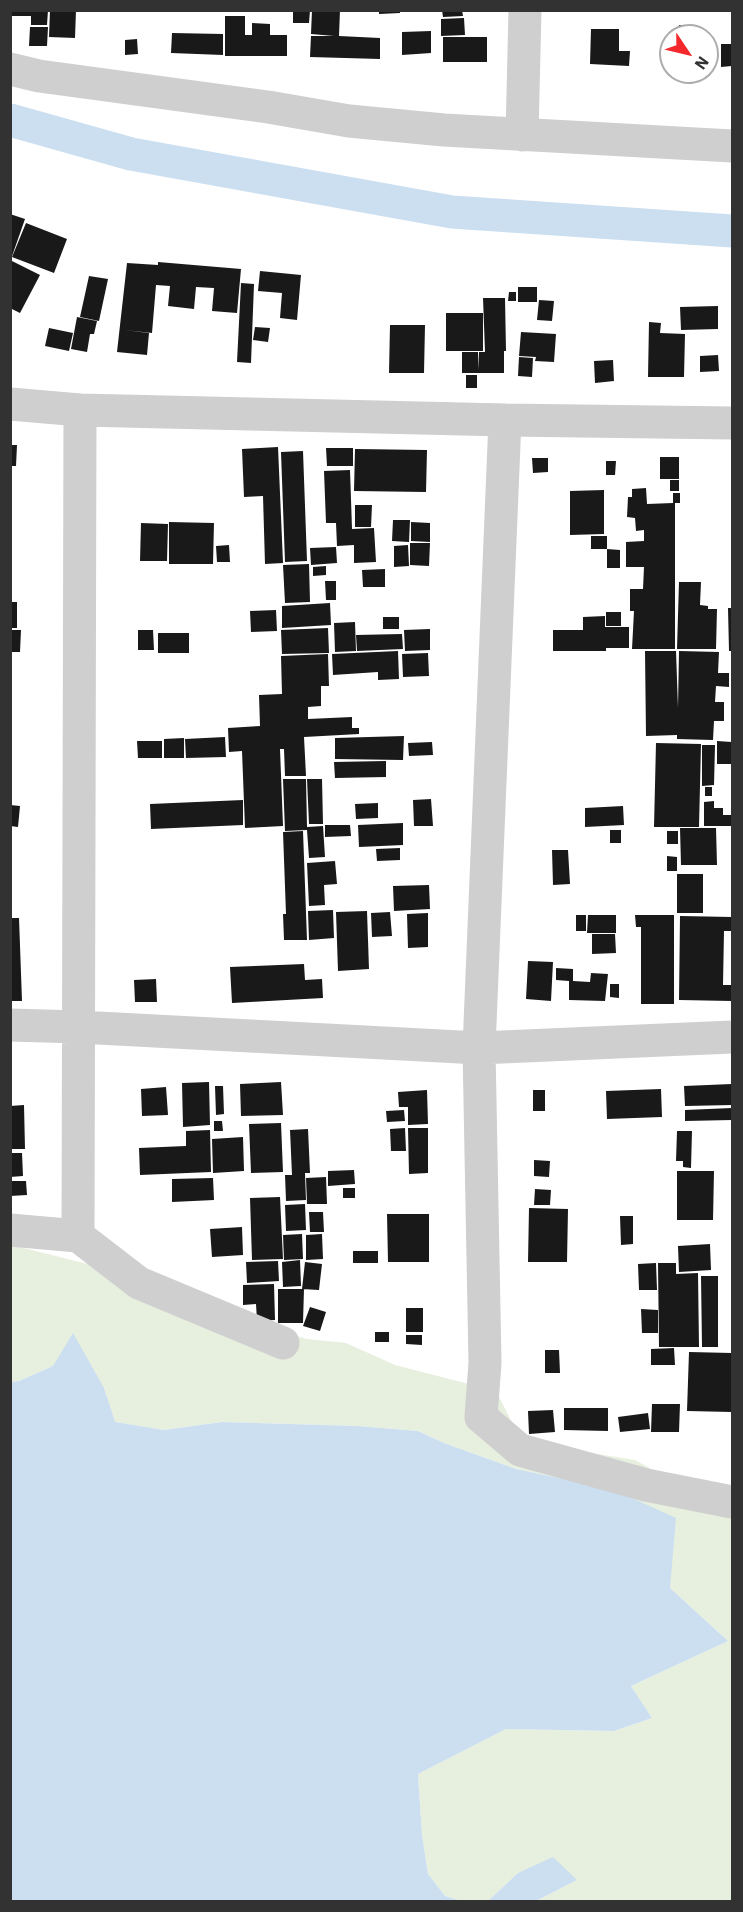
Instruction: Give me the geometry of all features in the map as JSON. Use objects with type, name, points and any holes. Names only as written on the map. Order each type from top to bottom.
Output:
[{"type":"street","points":[[522,135],[525,10]]},
{"type":"street","points":[[10,69],[39,76],[349,120],[444,130],[732,146]]},
{"type":"street","points":[[10,405],[80,410],[732,423]]},
{"type":"street","points":[[78,1236],[80,410]]},
{"type":"street","points":[[505,420],[479,1048],[485,1363],[482,1417],[520,1450],[646,1485],[732,1502]]},
{"type":"street","points":[[10,1025],[79,1026],[479,1048],[732,1037]]},
{"type":"street","points":[[10,1230],[78,1236],[139,1283],[283,1343]]},
{"type":"green space","points":[[11,1245],[112,1270],[190,1304],[307,1339],[346,1343],[395,1365],[496,1391],[522,1442],[635,1460],[704,1498],[732,1519],[732,1901],[536,1901],[577,1880],[518,1873],[488,1901],[462,1901],[445,1896],[428,1874],[422,1835],[418,1774],[506,1729],[614,1731],[652,1718],[631,1686],[728,1641],[670,1588],[612,1489],[516,1469],[418,1431],[357,1426],[222,1422],[164,1430],[114,1422],[104,1388],[53,1366],[19,1381],[11,1382]]},
{"type":"water","points":[[73,1333],[104,1388],[115,1422],[164,1430],[222,1422],[357,1426],[418,1431],[516,1469],[612,1489],[676,1518],[670,1588],[728,1641],[631,1686],[652,1718],[614,1731],[506,1729],[418,1774],[422,1835],[428,1874],[445,1896],[462,1901],[11,1902],[11,1382],[19,1381],[53,1366]]},
{"type":"water","points":[[553,1857],[577,1880],[536,1901],[488,1901],[518,1873]]},
{"type":"building","points":[[10,10],[48,10],[47,25],[31,25],[31,16],[10,16]]},
{"type":"building","points":[[50,10],[76,10],[75,38],[49,37]]},
{"type":"building","points":[[293,10],[310,10],[309,23],[293,23]]},
{"type":"building","points":[[312,10],[340,10],[339,36],[380,38],[380,59],[310,57],[311,36],[334,36],[311,34]]},
{"type":"building","points":[[379,10],[400,10],[400,13],[379,14]]},
{"type":"building","points":[[442,10],[462,10],[463,16],[443,17]]},
{"type":"building","points":[[225,16],[245,16],[245,35],[252,35],[252,23],[270,24],[270,35],[287,35],[287,56],[225,56]]},
{"type":"building","points":[[464,18],[465,35],[441,36],[441,19]]},
{"type":"building","points":[[30,27],[48,27],[47,46],[29,46]]},
{"type":"building","points":[[591,29],[619,29],[619,51],[630,51],[629,66],[590,64]]},
{"type":"building","points":[[431,31],[431,53],[402,55],[402,32]]},
{"type":"building","points":[[172,33],[223,34],[223,55],[171,53]]},
{"type":"building","points":[[443,37],[487,37],[487,62],[443,62]]},
{"type":"building","points":[[137,39],[138,54],[125,55],[125,40]]},
{"type":"building","points":[[721,44],[732,44],[732,66],[721,67]]},
{"type":"building","points":[[10,214],[25,219],[11,259],[10,259]]},
{"type":"building","points":[[26,223],[67,239],[54,273],[12,257]]},
{"type":"building","points":[[10,260],[40,275],[20,313],[10,308]]},
{"type":"building","points":[[158,262],[241,269],[237,313],[212,311],[214,288],[196,287],[194,309],[168,306],[170,286],[156,285],[152,333],[124,330],[149,333],[147,355],[117,352],[127,263],[158,265]]},
{"type":"building","points":[[260,271],[301,275],[297,320],[280,318],[282,293],[258,291]]},
{"type":"building","points":[[89,276],[108,279],[99,321],[80,317]]},
{"type":"building","points":[[241,283],[254,284],[251,363],[237,362]]},
{"type":"building","points":[[518,287],[537,287],[537,302],[518,302]]},
{"type":"building","points":[[509,292],[516,292],[516,301],[508,301]]},
{"type":"building","points":[[483,298],[505,298],[504,373],[462,373],[462,352],[478,352],[479,370],[479,352],[485,352]]},
{"type":"building","points":[[539,300],[554,301],[552,321],[537,320]]},
{"type":"building","points":[[718,306],[718,329],[681,330],[680,307]]},
{"type":"building","points":[[446,313],[483,313],[483,351],[446,351]]},
{"type":"building","points":[[77,317],[97,321],[94,334],[90,334],[87,352],[71,349]]},
{"type":"building","points":[[649,322],[661,323],[660,333],[685,334],[684,377],[648,377]]},
{"type":"building","points":[[390,325],[425,325],[424,373],[389,373]]},
{"type":"building","points":[[255,327],[270,328],[268,342],[253,340]]},
{"type":"building","points":[[49,328],[73,333],[69,351],[45,346]]},
{"type":"building","points":[[521,332],[556,334],[554,362],[535,361],[536,357],[519,356]]},
{"type":"building","points":[[718,355],[719,371],[700,372],[700,356]]},
{"type":"building","points":[[519,357],[533,358],[532,377],[518,376]]},
{"type":"building","points":[[613,360],[614,381],[595,383],[594,361]]},
{"type":"building","points":[[466,375],[477,375],[477,388],[466,388]]},
{"type":"building","points":[[10,445],[17,445],[16,466],[10,466]]},
{"type":"building","points":[[278,447],[283,563],[265,564],[263,496],[244,497],[242,449]]},
{"type":"building","points":[[326,448],[353,448],[353,466],[327,466]]},
{"type":"building","points":[[355,449],[427,450],[426,492],[354,491]]},
{"type":"building","points":[[303,451],[307,561],[285,562],[281,452]]},
{"type":"building","points":[[660,457],[679,457],[679,479],[660,479]]},
{"type":"building","points":[[532,458],[548,458],[548,472],[533,473]]},
{"type":"building","points":[[606,461],[616,461],[615,475],[606,475]]},
{"type":"building","points":[[350,470],[352,529],[374,528],[376,562],[354,563],[354,545],[337,546],[336,523],[326,523],[324,471]]},
{"type":"building","points":[[670,480],[679,480],[679,491],[670,491]]},
{"type":"building","points":[[646,488],[647,504],[673,503],[673,493],[680,493],[680,503],[675,503],[675,649],[632,649],[634,611],[630,611],[630,589],[643,589],[644,567],[626,567],[626,542],[644,541],[644,530],[636,531],[635,518],[627,517],[628,497],[632,497],[632,489]]},
{"type":"building","points":[[604,490],[604,534],[570,535],[570,491]]},
{"type":"building","points":[[355,505],[372,505],[371,527],[355,527]]},
{"type":"building","points":[[393,520],[410,520],[409,542],[392,541]]},
{"type":"building","points":[[169,522],[214,523],[213,564],[169,564]]},
{"type":"building","points":[[411,522],[430,523],[430,542],[411,541]]},
{"type":"building","points":[[141,523],[168,524],[167,561],[140,561]]},
{"type":"building","points":[[591,536],[607,536],[607,549],[591,549]]},
{"type":"building","points":[[410,543],[430,543],[429,566],[410,565]]},
{"type":"building","points":[[229,545],[230,562],[217,562],[216,546]]},
{"type":"building","points":[[408,545],[409,566],[394,567],[394,546]]},
{"type":"building","points":[[336,547],[337,563],[311,565],[310,548]]},
{"type":"building","points":[[607,549],[620,550],[620,568],[607,568]]},
{"type":"building","points":[[309,564],[310,602],[285,603],[283,565]]},
{"type":"building","points":[[326,566],[326,575],[313,576],[313,567]]},
{"type":"building","points":[[385,569],[385,587],[363,587],[362,570]]},
{"type":"building","points":[[325,581],[336,581],[336,600],[326,600]]},
{"type":"building","points":[[679,582],[701,582],[700,605],[708,606],[708,609],[717,609],[716,649],[677,649]]},
{"type":"building","points":[[10,602],[17,602],[17,628],[10,628]]},
{"type":"building","points":[[330,603],[331,625],[282,628],[282,606]]},
{"type":"building","points":[[728,608],[732,608],[732,651],[729,651]]},
{"type":"building","points":[[276,610],[277,631],[251,632],[250,611]]},
{"type":"building","points":[[606,612],[621,612],[621,626],[606,626]]},
{"type":"building","points":[[605,616],[605,627],[629,627],[629,648],[606,648],[606,651],[553,651],[553,630],[583,630],[583,617]]},
{"type":"building","points":[[383,617],[399,617],[399,629],[383,629]]},
{"type":"building","points":[[355,622],[356,651],[335,652],[334,623]]},
{"type":"building","points":[[328,628],[329,653],[282,654],[281,630]]},
{"type":"building","points":[[430,629],[430,650],[405,651],[404,630]]},
{"type":"building","points":[[10,630],[21,630],[20,652],[10,652]]},
{"type":"building","points":[[138,630],[153,630],[154,650],[138,650]]},
{"type":"building","points":[[158,633],[189,633],[189,653],[158,653]]},
{"type":"building","points":[[402,634],[403,649],[357,651],[356,635]]},
{"type":"building","points":[[398,651],[399,679],[378,680],[378,672],[333,675],[332,654]]},
{"type":"building","points":[[645,651],[676,651],[678,708],[679,651],[719,652],[718,673],[729,673],[729,687],[716,686],[715,702],[724,702],[724,721],[714,721],[713,740],[677,739],[677,735],[646,736]]},
{"type":"building","points":[[428,653],[429,676],[403,677],[402,654]]},
{"type":"building","points":[[328,654],[329,686],[321,686],[321,706],[308,707],[308,719],[352,717],[352,728],[359,728],[359,734],[304,737],[306,776],[285,776],[284,749],[280,749],[283,826],[245,828],[242,751],[229,752],[228,728],[260,726],[259,695],[282,694],[281,656]]},
{"type":"building","points":[[404,736],[403,760],[335,759],[335,738]]},
{"type":"building","points":[[225,737],[226,757],[186,758],[185,739]]},
{"type":"building","points":[[184,738],[184,758],[164,758],[164,739]]},
{"type":"building","points":[[137,741],[162,741],[162,758],[138,758]]},
{"type":"building","points":[[717,741],[732,742],[732,764],[717,764]]},
{"type":"building","points":[[432,742],[433,755],[409,756],[408,743]]},
{"type":"building","points":[[656,743],[701,744],[699,827],[654,827]]},
{"type":"building","points":[[702,745],[715,745],[714,785],[702,786]]},
{"type":"building","points":[[386,761],[386,777],[335,778],[334,762]]},
{"type":"building","points":[[283,779],[306,779],[307,827],[323,826],[325,857],[309,858],[307,830],[285,831]]},
{"type":"building","points":[[307,779],[322,779],[323,824],[309,824]]},
{"type":"building","points":[[705,787],[712,787],[712,796],[705,796]]},
{"type":"building","points":[[431,799],[433,826],[414,826],[413,800]]},
{"type":"building","points":[[243,800],[243,825],[151,829],[150,804]]},
{"type":"building","points":[[714,801],[714,808],[723,808],[723,815],[732,815],[732,826],[704,826],[704,802]]},
{"type":"building","points":[[378,803],[378,818],[356,819],[355,804]]},
{"type":"building","points":[[10,805],[20,806],[18,827],[10,826]]},
{"type":"building","points":[[623,806],[624,825],[585,827],[585,808]]},
{"type":"building","points":[[403,823],[403,845],[359,847],[358,825]]},
{"type":"building","points":[[325,825],[350,825],[351,836],[325,837]]},
{"type":"building","points":[[680,828],[716,828],[717,865],[681,865]]},
{"type":"building","points":[[610,830],[621,830],[621,843],[610,843]]},
{"type":"building","points":[[303,831],[307,940],[284,940],[283,914],[286,914],[283,832]]},
{"type":"building","points":[[667,831],[678,831],[678,844],[667,844]]},
{"type":"building","points":[[400,848],[400,860],[377,861],[376,849]]},
{"type":"building","points":[[552,850],[568,850],[570,884],[553,885]]},
{"type":"building","points":[[667,856],[677,857],[677,871],[667,871]]},
{"type":"building","points":[[335,861],[337,884],[324,885],[325,905],[309,906],[307,863]]},
{"type":"building","points":[[677,874],[703,874],[703,913],[677,913]]},
{"type":"building","points":[[429,885],[430,909],[394,911],[393,886]]},
{"type":"building","points":[[333,910],[334,938],[309,940],[308,911]]},
{"type":"building","points":[[367,911],[369,969],[338,971],[336,912]]},
{"type":"building","points":[[390,912],[392,936],[372,937],[371,913]]},
{"type":"building","points":[[428,913],[428,947],[408,948],[407,914]]},
{"type":"building","points":[[576,915],[586,915],[586,931],[576,931]]},
{"type":"building","points":[[588,915],[616,915],[616,933],[587,933]]},
{"type":"building","points":[[635,915],[674,915],[674,1004],[641,1004],[641,927],[636,927]]},
{"type":"building","points":[[680,916],[732,917],[732,931],[724,931],[723,985],[732,985],[732,1001],[679,1000]]},
{"type":"building","points":[[10,918],[19,918],[22,1001],[10,1001]]},
{"type":"building","points":[[592,934],[615,934],[616,953],[592,954]]},
{"type":"building","points":[[528,961],[553,962],[551,1001],[526,999]]},
{"type":"building","points":[[304,964],[305,980],[322,979],[323,998],[232,1003],[230,967]]},
{"type":"building","points":[[556,968],[573,969],[573,981],[590,982],[591,973],[608,974],[605,1001],[569,1000],[569,981],[556,980]]},
{"type":"building","points":[[156,979],[157,1002],[135,1002],[134,980]]},
{"type":"building","points":[[610,984],[619,984],[619,998],[610,997]]},
{"type":"building","points":[[209,1082],[210,1125],[183,1127],[182,1083]]},
{"type":"building","points":[[281,1082],[283,1115],[241,1116],[240,1084]]},
{"type":"building","points":[[732,1084],[732,1105],[685,1106],[684,1086]]},
{"type":"building","points":[[215,1086],[223,1086],[224,1114],[216,1115]]},
{"type":"building","points":[[166,1087],[168,1115],[142,1116],[141,1089]]},
{"type":"building","points":[[661,1089],[662,1117],[607,1119],[606,1091]]},
{"type":"building","points":[[427,1090],[428,1124],[408,1125],[408,1107],[399,1107],[398,1092]]},
{"type":"building","points":[[533,1090],[545,1090],[545,1111],[533,1111]]},
{"type":"building","points":[[24,1105],[25,1149],[10,1149],[10,1106]]},
{"type":"building","points":[[732,1108],[732,1120],[685,1121],[685,1110]]},
{"type":"building","points":[[404,1110],[405,1121],[387,1122],[386,1111]]},
{"type":"building","points":[[214,1121],[222,1121],[223,1131],[214,1131]]},
{"type":"building","points":[[281,1123],[283,1172],[251,1173],[249,1124]]},
{"type":"building","points":[[405,1128],[406,1151],[391,1151],[390,1129]]},
{"type":"building","points":[[408,1128],[428,1128],[428,1173],[409,1174]]},
{"type":"building","points":[[308,1129],[310,1173],[305,1173],[306,1200],[286,1201],[285,1175],[292,1175],[290,1130]]},
{"type":"building","points":[[210,1130],[211,1172],[140,1175],[139,1148],[186,1146],[186,1131]]},
{"type":"building","points":[[677,1131],[692,1131],[691,1168],[683,1167],[683,1161],[676,1161]]},
{"type":"building","points":[[243,1137],[244,1171],[213,1173],[212,1139]]},
{"type":"building","points":[[10,1153],[22,1153],[23,1176],[10,1177]]},
{"type":"building","points":[[534,1160],[550,1161],[549,1177],[534,1176]]},
{"type":"building","points":[[354,1170],[355,1184],[328,1186],[328,1171]]},
{"type":"building","points":[[677,1171],[714,1171],[713,1220],[677,1220]]},
{"type":"building","points":[[326,1177],[327,1204],[307,1204],[306,1178]]},
{"type":"building","points":[[213,1178],[214,1200],[172,1202],[172,1179]]},
{"type":"building","points":[[10,1181],[26,1181],[27,1195],[10,1196]]},
{"type":"building","points":[[343,1188],[355,1188],[355,1198],[343,1198]]},
{"type":"building","points":[[535,1189],[551,1190],[550,1205],[534,1205]]},
{"type":"building","points":[[280,1197],[283,1259],[252,1260],[250,1198]]},
{"type":"building","points":[[305,1204],[306,1230],[286,1231],[285,1205]]},
{"type":"building","points":[[529,1208],[568,1209],[567,1262],[528,1262]]},
{"type":"building","points":[[309,1212],[323,1212],[324,1232],[310,1232]]},
{"type":"building","points":[[387,1214],[429,1214],[429,1262],[388,1262]]},
{"type":"building","points":[[620,1216],[633,1216],[633,1244],[621,1245]]},
{"type":"building","points":[[242,1227],[243,1255],[212,1257],[210,1229]]},
{"type":"building","points":[[302,1234],[303,1259],[284,1260],[283,1235]]},
{"type":"building","points":[[322,1234],[323,1259],[306,1260],[306,1235]]},
{"type":"building","points":[[710,1244],[711,1270],[679,1272],[678,1246]]},
{"type":"building","points":[[353,1251],[378,1251],[378,1263],[353,1263]]},
{"type":"building","points":[[300,1260],[301,1286],[283,1287],[282,1262]]},
{"type":"building","points":[[278,1261],[279,1281],[247,1283],[246,1262]]},
{"type":"building","points":[[305,1262],[322,1264],[319,1290],[302,1289]]},
{"type":"building","points":[[656,1263],[657,1290],[639,1290],[638,1264]]},
{"type":"building","points":[[658,1263],[676,1263],[676,1274],[698,1273],[699,1347],[659,1347]]},
{"type":"building","points":[[701,1276],[718,1276],[718,1347],[702,1347]]},
{"type":"building","points":[[274,1284],[275,1320],[257,1321],[256,1304],[243,1305],[243,1285]]},
{"type":"building","points":[[278,1289],[304,1289],[303,1323],[278,1323]]},
{"type":"building","points":[[310,1307],[326,1312],[320,1331],[303,1326]]},
{"type":"building","points":[[406,1308],[423,1308],[423,1332],[406,1332]]},
{"type":"building","points":[[641,1309],[658,1310],[658,1333],[642,1333]]},
{"type":"building","points":[[375,1332],[389,1332],[389,1342],[375,1342]]},
{"type":"building","points":[[406,1335],[422,1335],[422,1345],[406,1344]]},
{"type":"building","points":[[674,1348],[675,1365],[651,1365],[651,1349]]},
{"type":"building","points":[[545,1350],[559,1350],[560,1373],[545,1373]]},
{"type":"building","points":[[689,1352],[732,1353],[732,1412],[687,1411]]},
{"type":"building","points":[[652,1404],[680,1404],[679,1432],[651,1432]]},
{"type":"building","points":[[564,1408],[608,1408],[608,1431],[564,1430]]},
{"type":"building","points":[[553,1410],[555,1432],[529,1434],[528,1411]]},
{"type":"building","points":[[648,1413],[650,1429],[620,1432],[618,1417]]},
{"type":"waterway","points":[[10,120],[131,154],[452,212],[732,231]]}]
